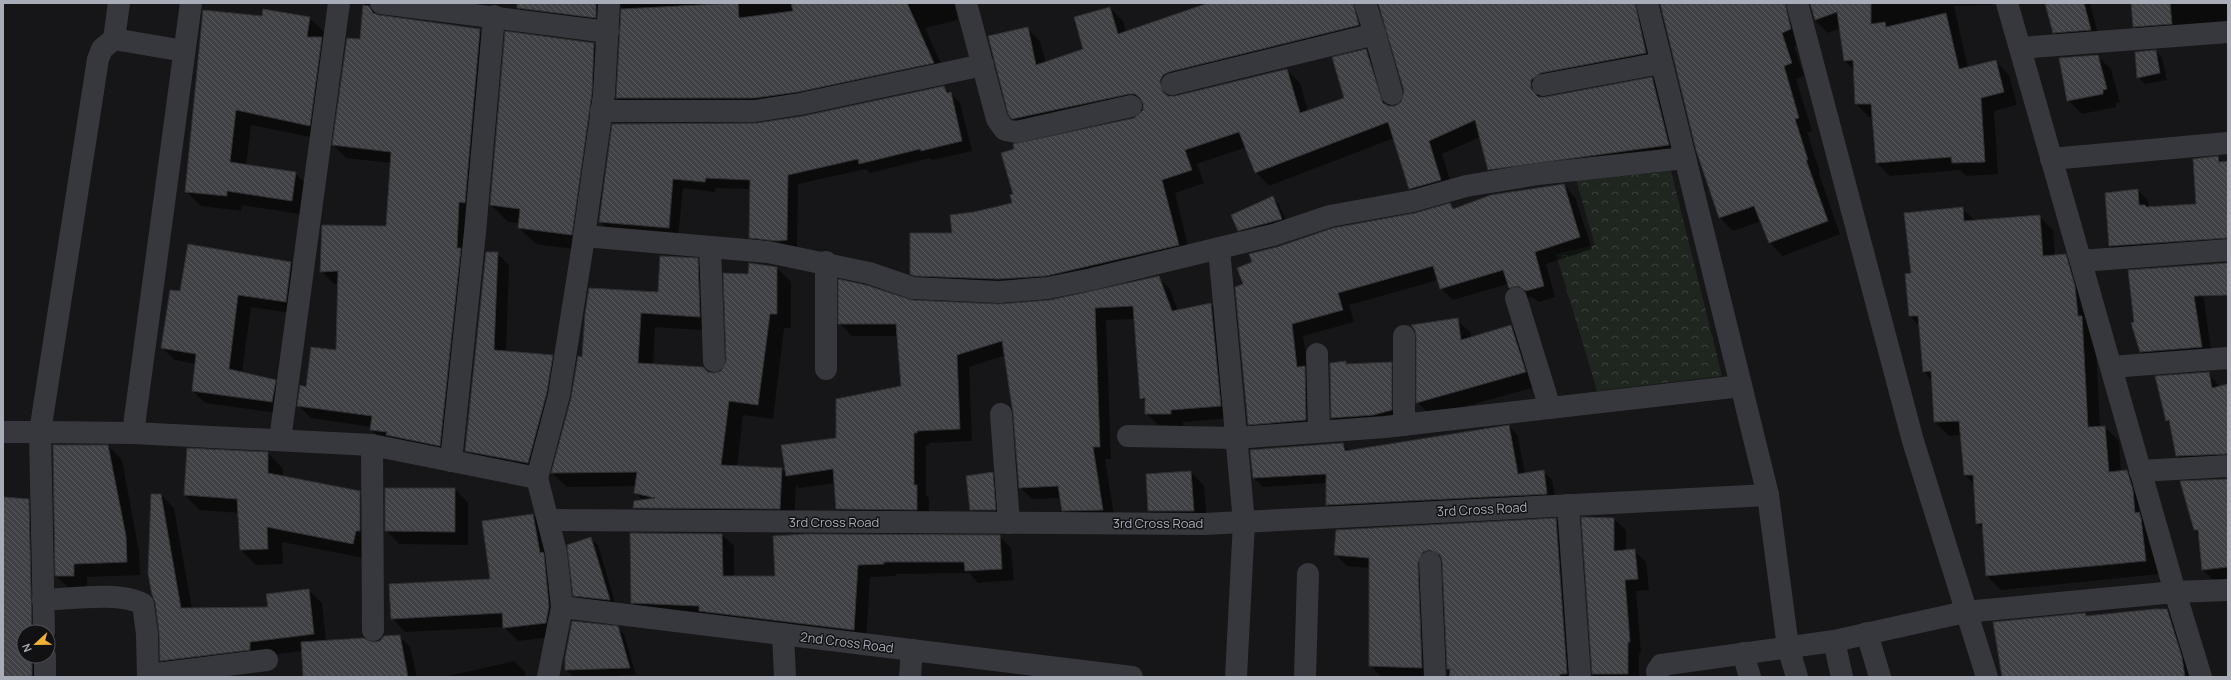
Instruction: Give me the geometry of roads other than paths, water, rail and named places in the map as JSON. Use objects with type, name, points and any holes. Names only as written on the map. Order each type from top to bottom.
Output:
[{"type":"street","points":[[44,624],[40,432],[98,59],[102,49],[114,39],[119,3]]},
{"type":"street","points":[[133,433],[191,3]]},
{"type":"street","points":[[280,440],[339,3]]},
{"type":"street","points":[[381,3],[494,16],[608,32]]},
{"type":"street","points":[[548,677],[562,607],[556,552],[537,478],[559,395],[584,236],[602,112],[610,3]]},
{"type":"street","points":[[968,3],[997,119],[1004,130],[1016,132],[1131,106]]},
{"type":"street","points":[[1365,3],[1392,94]]},
{"type":"street","points":[[1647,3],[1768,495],[1788,647],[1797,677]]},
{"type":"street","points":[[1797,3],[1913,441],[1965,612],[1987,677]]},
{"type":"street","points":[[2008,3],[2140,471],[2201,677]]},
{"type":"street","points":[[451,461],[475,232],[494,16]]},
{"type":"street","points":[[2020,48],[2228,32]]},
{"type":"street","points":[[1172,84],[1375,34]]},
{"type":"street","points":[[114,39],[184,51]]},
{"type":"street","points":[[1543,85],[1661,63]]},
{"type":"street","points":[[602,112],[755,111],[800,104],[983,66]]},
{"type":"street","points":[[2051,159],[2228,143]]},
{"type":"street","points":[[584,236],[768,252],[826,262],[869,273],[912,288],[999,292],[1048,288],[1219,249],[1273,235],[1330,216],[1413,201],[1466,186],[1538,174],[1685,158]]},
{"type":"street","points":[[710,247],[714,361]]},
{"type":"street","points":[[1219,249],[1244,522],[1236,677]]},
{"type":"street","points":[[2081,261],[2228,250]]},
{"type":"street","points":[[826,262],[826,369]]},
{"type":"street","points":[[1516,298],[1550,408]]},
{"type":"street","points":[[1404,336],[1404,425]]},
{"type":"street","points":[[1317,354],[1319,431]]},
{"type":"street","points":[[2111,367],[2228,358]]},
{"type":"street","points":[[1128,436],[1236,438],[1404,425],[1741,386]]},
{"type":"street","points":[[1002,414],[1010,523]]},
{"type":"street","points":[[3,432],[133,433],[372,445],[537,478]]},
{"type":"street","points":[[372,445],[373,630]]},
{"type":"street","points":[[2140,471],[2228,466]]},
{"type":"street","name":"3rd Cross Road","points":[[548,520],[1204,524],[1768,495]]},
{"type":"street","points":[[1568,505],[1580,677]]},
{"type":"street","points":[[1430,562],[1435,677]]},
{"type":"street","points":[[1305,677],[1308,574]]},
{"type":"street","points":[[1658,677],[1657,671],[1661,664],[1702,668],[1743,653],[1834,641],[1965,612],[2175,592],[2228,590]]},
{"type":"street","points":[[44,600],[118,598],[136,601],[143,604],[147,634],[148,676],[267,660]]},
{"type":"street","name":"2nd Cross Road","points":[[562,607],[1119,676]]},
{"type":"street","points":[[1867,633],[1880,677]]},
{"type":"street","points":[[782,634],[785,677]]},
{"type":"street","points":[[1834,641],[1842,677]]},
{"type":"street","points":[[910,677],[912,650]]},
{"type":"street","points":[[1743,653],[1750,677]]},
{"type":"street","points":[[45,664],[45,677]]}]
